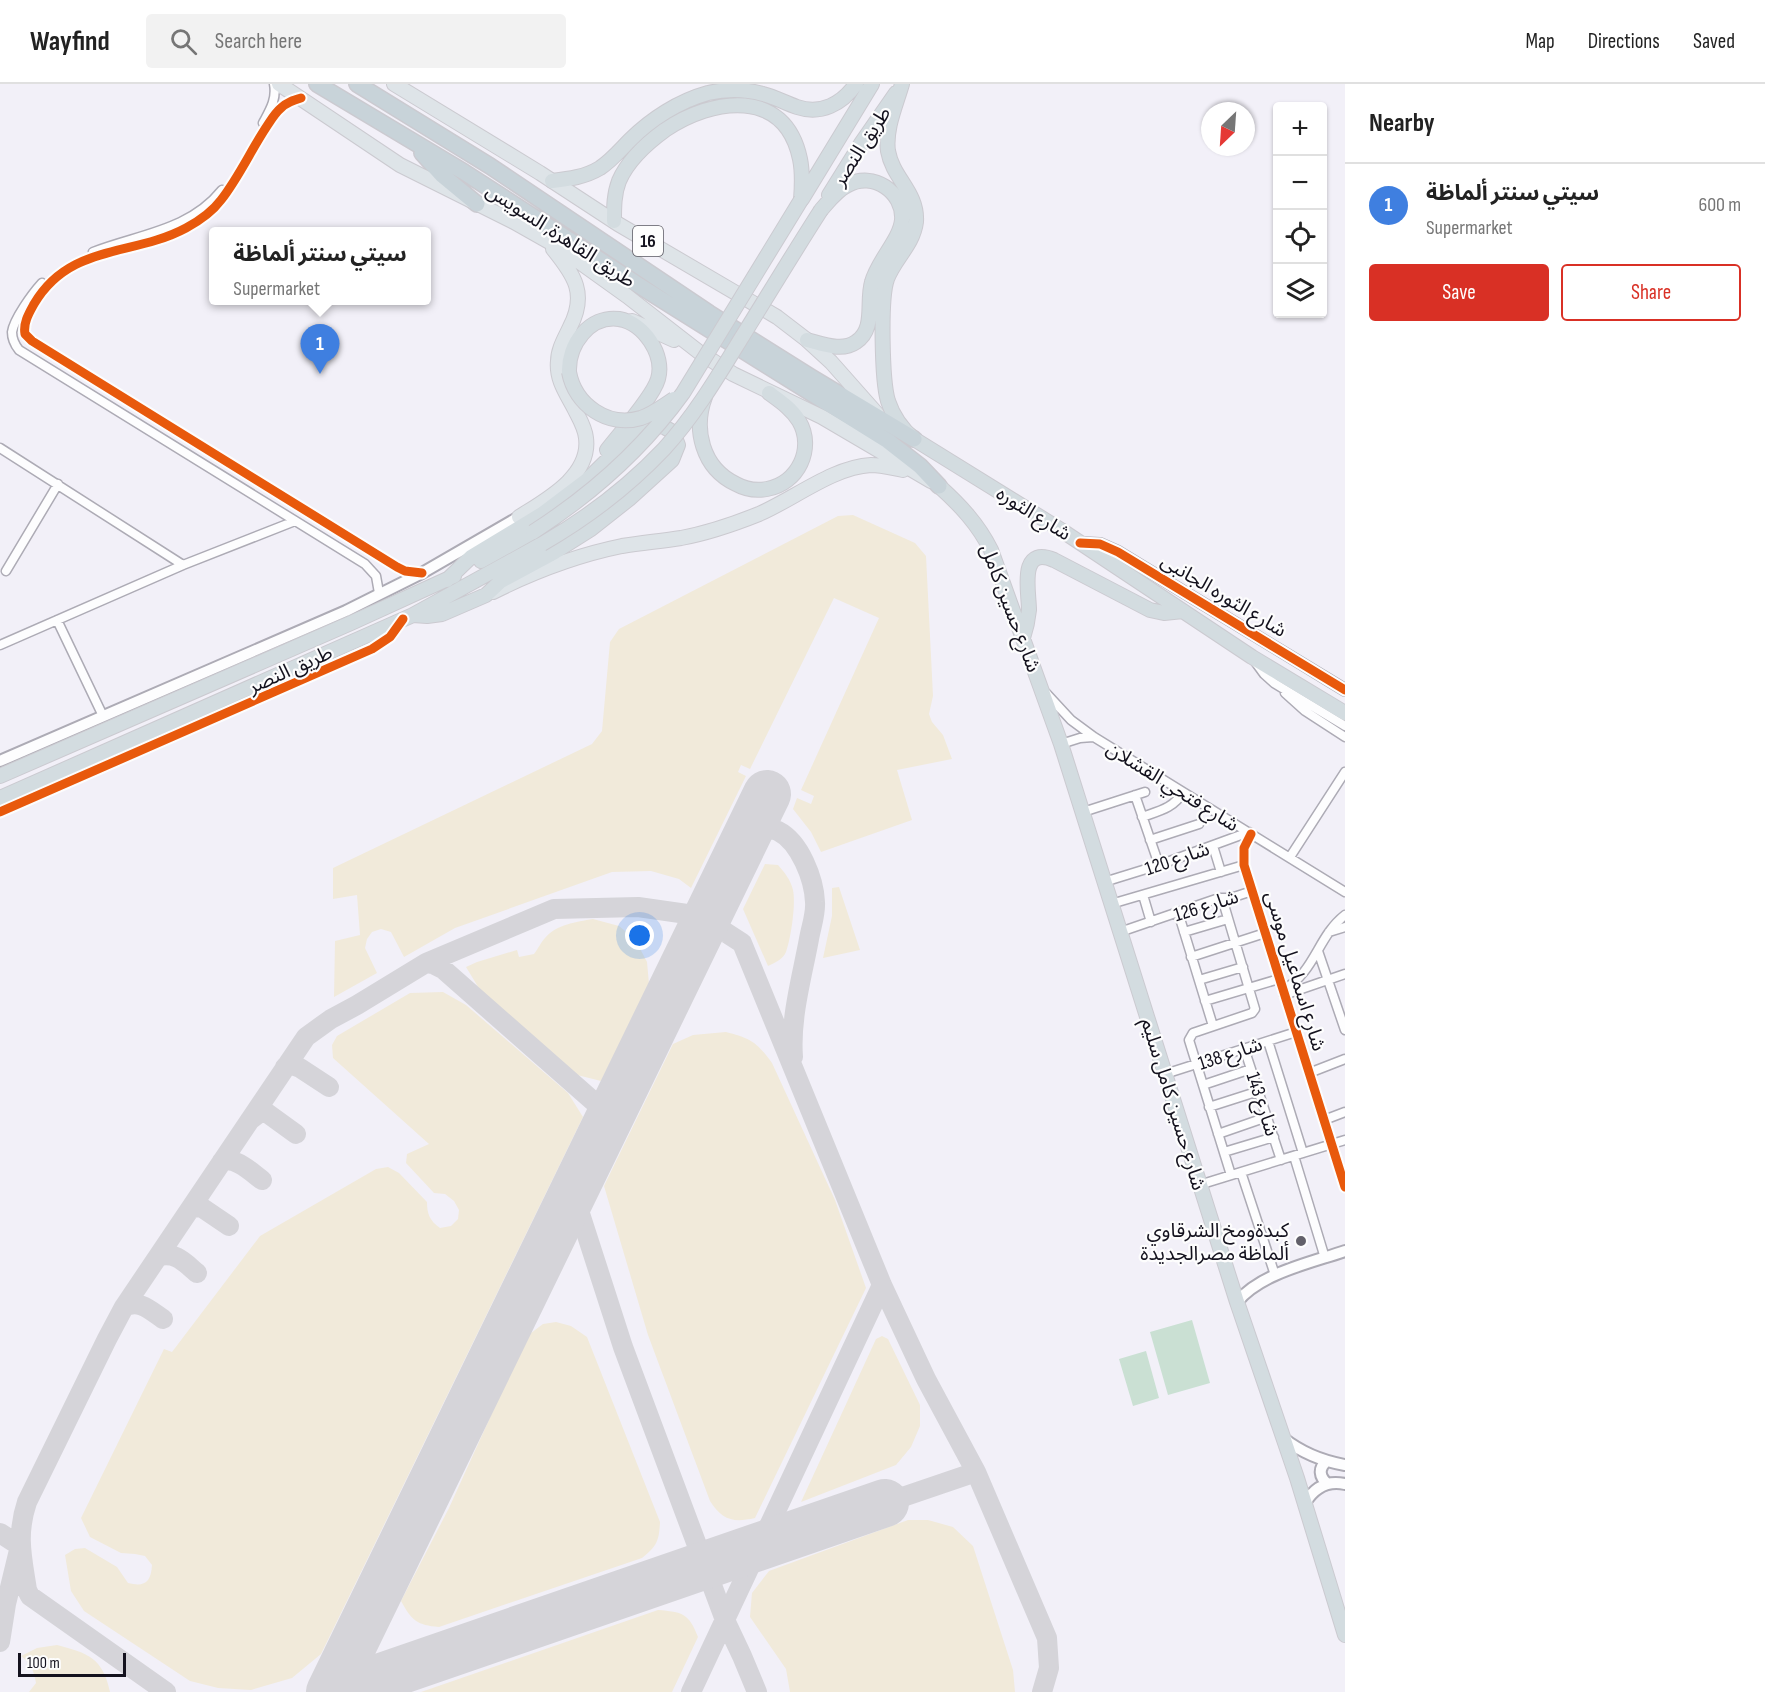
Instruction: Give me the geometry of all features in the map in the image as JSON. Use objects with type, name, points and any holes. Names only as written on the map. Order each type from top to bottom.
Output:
[{"type":"highway","name":"طريق القاهرة, السويس","points":[[317,84],[524,210],[643,288],[807,383]]},
{"type":"highway","name":"طريق القاهرة, السويس","points":[[357,84],[490,166],[710,313],[807,383]]},
{"type":"highway","points":[[552,181],[577,177],[593,171],[608,162],[640,130],[662,114],[707,94],[729,90],[750,91],[772,96],[810,110],[828,107],[844,98],[856,84]]},
{"type":"highway","name":"طريق النصر","points":[[0,776],[348,617],[447,580],[522,524],[575,504],[614,471],[651,434],[683,393],[872,84]]},
{"type":"highway","points":[[903,84],[890,127],[888,150],[896,172],[913,199],[916,222],[912,238],[891,271],[882,307],[886,394],[903,428],[914,439]]},
{"type":"highway","name":"طريق النصر","points":[[0,798],[408,617],[581,521],[633,479],[680,431],[706,395],[861,142],[903,84]]},
{"type":"highway","points":[[614,221],[615,196],[619,181],[642,149],[680,121],[727,104],[743,104],[758,108],[774,116],[787,128],[800,158],[801,200]]},
{"type":"highway","points":[[412,141],[442,175],[477,204]]},
{"type":"highway","points":[[807,340],[842,347],[852,345],[863,336],[869,322],[869,297],[874,273],[899,232],[902,221],[901,208],[892,192],[883,185],[871,181],[859,181],[847,185],[821,210]]},
{"type":"highway","points":[[575,489],[652,392],[658,381],[660,369],[656,350],[649,339],[621,319],[599,323],[581,335],[571,352],[569,372],[573,386],[584,403],[595,411],[614,419],[635,419],[648,415],[683,393]]},
{"type":"highway","points":[[807,383],[899,449],[939,486]]},
{"type":"highway","name":"شارع الثوره","points":[[807,383],[882,420],[914,439],[1080,543],[1252,657],[1345,713]]},
{"type":"highway","points":[[706,395],[700,420],[702,445],[709,460],[726,479],[746,488],[767,490],[791,478],[802,460],[805,440],[799,421],[790,410],[769,393]]},
{"type":"highway","points":[[408,617],[442,614],[486,595],[501,581],[591,529],[656,476],[672,460],[678,445],[673,432],[653,424],[644,428],[629,438],[600,469],[575,489],[522,524]]},
{"type":"highway","name":"شارع حسين كامل","points":[[939,486],[969,516],[988,543],[1061,744]]},
{"type":"highway","points":[[1023,639],[1029,610],[1027,569],[1032,561],[1041,558],[1054,560],[1150,610],[1164,613],[1183,611]]},
{"type":"highway","name":"شارع حسين كامل سليم","points":[[1061,744],[1236,1302],[1305,1503],[1345,1635]]},
{"type":"main road","name":"طريق القاهرة, السويس","points":[[279,84],[400,165],[544,239],[604,279],[699,352]]},
{"type":"main road","name":"16","points":[[394,84],[614,221],[777,317],[807,340],[858,391],[882,420]]},
{"type":"main road","points":[[522,524],[544,501],[568,482],[585,455],[586,445],[582,425],[564,389],[558,371],[560,349],[576,316],[578,289],[567,266],[544,239]]},
{"type":"main road","points":[[621,319],[644,325],[699,352],[733,374],[822,417],[939,486]]},
{"type":"main road","points":[[486,595],[554,566],[601,551],[681,537],[734,524],[824,480],[855,468],[871,465],[885,466],[921,475]]},
{"type":"street","points":[[274,84],[275,94],[271,109],[223,189],[210,204],[194,216],[166,230],[104,248],[62,266],[45,279],[32,295],[14,326],[12,337],[16,346],[25,354],[369,567],[379,582],[379,593]]},
{"type":"street","points":[[301,98],[291,101],[277,111],[222,199],[210,212],[179,232],[89,258],[64,270],[51,280],[41,293],[26,319],[25,333],[32,341],[397,567],[405,571],[422,573]]},
{"type":"street","points":[[0,448],[183,566]]},
{"type":"street","points":[[6,571],[58,484]]},
{"type":"street","points":[[0,645],[183,566],[295,521]]},
{"type":"street","points":[[0,761],[103,716],[348,617],[379,593],[522,524]]},
{"type":"street","name":"شارع الثوره الجانبى","points":[[1080,543],[1100,544],[1118,552],[1345,690]]},
{"type":"street","points":[[0,812],[372,649],[390,637],[408,617]]},
{"type":"street","points":[[57,620],[103,716]]},
{"type":"street","name":"شارع الثوره الجانبى","points":[[1252,657],[1264,674],[1280,687],[1345,726]]},
{"type":"street","name":"شارع فتحي القشلان","points":[[1040,686],[1062,712],[1094,737],[1345,892]]},
{"type":"street","points":[[1280,687],[1299,707],[1345,737]]},
{"type":"street","name":"شارع فتحي القشلان","points":[[1061,744],[1073,739],[1094,737]]},
{"type":"street","points":[[1290,857],[1345,772]]},
{"type":"street","points":[[1083,812],[1145,792]]},
{"type":"street","points":[[1142,817],[1171,806],[1183,792]]},
{"type":"street","points":[[1135,795],[1159,865]]},
{"type":"street","points":[[1150,840],[1199,824]]},
{"type":"street","name":"شارع 120","points":[[1104,882],[1250,833]]},
{"type":"street","name":"شارع اسماعيل موسى","points":[[1250,833],[1244,848],[1244,866],[1345,1187]]},
{"type":"street","points":[[1213,846],[1221,872]]},
{"type":"street","points":[[1111,904],[1244,866]]},
{"type":"street","name":"شارع 126","points":[[1120,932],[1222,898],[1231,898],[1252,891]]},
{"type":"street","points":[[1143,895],[1156,920]]},
{"type":"street","points":[[1222,898],[1255,1006],[1254,1012],[1193,1033],[1189,1040],[1231,1175]]},
{"type":"street","points":[[1178,912],[1213,1026]]},
{"type":"street","points":[[1283,993],[1309,968],[1329,933],[1345,915]]},
{"type":"street","points":[[1184,932],[1228,919]]},
{"type":"street","points":[[1329,933],[1345,927]]},
{"type":"street","points":[[1191,957],[1265,933]]},
{"type":"street","points":[[1318,951],[1344,1026]]},
{"type":"street","points":[[1199,980],[1243,967]]},
{"type":"street","points":[[1283,993],[1345,974]]},
{"type":"street","points":[[1205,1001],[1279,979]]},
{"type":"street","points":[[1335,1000],[1345,997]]},
{"type":"street","name":"شارع 138","points":[[1165,1074],[1296,1032]]},
{"type":"street","points":[[1268,1041],[1303,1153]]},
{"type":"street","name":"شارع 143","points":[[1244,1048],[1281,1160]]},
{"type":"street","points":[[1309,1072],[1345,1059]]},
{"type":"street","points":[[1203,1085],[1251,1069]]},
{"type":"street","points":[[1209,1107],[1259,1091]]},
{"type":"street","points":[[1324,1120],[1345,1112]]},
{"type":"street","points":[[1218,1134],[1267,1117]]},
{"type":"street","points":[[1224,1152],[1274,1137]]},
{"type":"street","points":[[1199,1185],[1345,1140]]},
{"type":"street","points":[[1294,1156],[1325,1258]]},
{"type":"street","points":[[1241,1172],[1275,1275]]},
{"type":"street","points":[[1236,1302],[1257,1284],[1275,1275],[1345,1251]]},
{"type":"street","points":[[1283,1438],[1299,1449],[1327,1461],[1345,1465]]},
{"type":"street","points":[[1327,1461],[1323,1465],[1321,1474],[1323,1480],[1328,1484]]},
{"type":"street","points":[[1305,1503],[1314,1491],[1328,1484],[1338,1482],[1345,1484]]},
{"type":"green space","points":[[1192,1320],[1210,1383],[1168,1395],[1150,1332]]},
{"type":"green space","points":[[1146,1351],[1159,1398],[1133,1406],[1119,1359]]},
{"type":"sand","points":[[853,515],[915,543],[926,556],[933,696],[929,714],[932,722],[943,735],[952,759],[897,770],[912,820],[821,852],[811,832],[793,809],[797,798],[811,804],[814,796],[801,790],[879,618],[834,598],[750,769],[741,765],[738,772],[746,776],[691,888],[679,879],[651,871],[612,872],[455,928],[404,957],[391,932],[381,929],[372,932],[365,948],[377,973],[334,997],[335,941],[360,935],[357,895],[333,899],[333,868],[592,744],[602,731],[610,642],[619,629],[838,516]]},
{"type":"sand","points":[[765,864],[778,865],[789,879],[794,896],[790,938],[786,952],[781,959],[768,966],[743,909]]},
{"type":"sand","points":[[839,887],[860,950],[823,958],[832,916],[832,888]]},
{"type":"sand","points":[[593,919],[619,926],[635,939],[647,962],[649,984],[601,1081],[577,1075],[557,1060],[480,990],[466,967],[517,950],[519,957],[534,954],[555,930],[567,924]]},
{"type":"sand","points":[[443,992],[466,1005],[568,1093],[583,1117],[321,1654],[292,1678],[251,1690],[218,1688],[190,1681],[84,1611],[71,1591],[65,1555],[75,1549],[85,1548],[117,1567],[128,1583],[142,1584],[148,1580],[152,1565],[145,1556],[121,1553],[90,1537],[81,1518],[164,1349],[172,1352],[260,1236],[376,1169],[388,1167],[399,1173],[427,1202],[430,1217],[440,1228],[451,1226],[458,1219],[459,1210],[454,1201],[445,1194],[434,1193],[406,1163],[407,1154],[429,1144],[333,1058],[332,1045],[337,1036],[410,993]]},
{"type":"sand","points":[[726,1032],[752,1042],[772,1063],[835,1200],[866,1288],[755,1518],[740,1520],[724,1516],[710,1501],[648,1335],[604,1186],[673,1044],[693,1035]]},
{"type":"sand","points":[[556,1322],[571,1326],[587,1337],[660,1522],[656,1543],[642,1558],[439,1627],[420,1623],[408,1613],[401,1601],[449,1508],[527,1336],[543,1324]]},
{"type":"sand","points":[[882,1336],[888,1339],[920,1405],[920,1426],[911,1447],[896,1465],[801,1502],[876,1339]]},
{"type":"sand","points":[[908,1520],[928,1520],[953,1527],[973,1546],[1013,1670],[1015,1692],[790,1692],[786,1669],[750,1617],[752,1593],[769,1571]]},
{"type":"sand","points":[[658,1610],[684,1615],[698,1637],[672,1692],[421,1692]]},
{"type":"sand","points":[[57,1645],[86,1654],[98,1664],[103,1671],[110,1692],[29,1692],[36,1683],[30,1664],[21,1656],[37,1648]]},
{"type":"taxiway","points":[[747,835],[762,830],[771,830],[786,836],[799,852],[812,883],[815,907],[795,1013],[793,1057]]},
{"type":"taxiway","points":[[426,963],[554,909],[638,907],[708,917]]},
{"type":"taxiway","points":[[695,943],[710,931],[725,932],[742,943],[882,1285],[926,1379],[976,1472],[1047,1638],[1049,1668],[1042,1692]]},
{"type":"taxiway","points":[[166,1692],[30,1596],[27,1590],[21,1546],[24,1514],[27,1502],[124,1307],[306,1037],[331,1019],[426,963],[433,964],[443,969],[593,1101]]},
{"type":"taxiway","points":[[285,1067],[292,1065],[300,1068],[329,1087]]},
{"type":"taxiway","points":[[250,1120],[259,1113],[267,1113],[296,1134]]},
{"type":"taxiway","points":[[222,1161],[238,1163],[262,1180]]},
{"type":"taxiway","points":[[573,1192],[623,1347],[725,1620],[757,1692]]},
{"type":"taxiway","points":[[191,1208],[201,1207],[229,1226]]},
{"type":"taxiway","points":[[159,1256],[175,1257],[197,1273]]},
{"type":"taxiway","points":[[691,1692],[882,1285]]},
{"type":"taxiway","points":[[124,1307],[140,1305],[163,1319]]},
{"type":"taxiway","points":[[885,1503],[976,1472]]},
{"type":"taxiway","points":[[0,1533],[20,1546],[6,1604],[0,1642]]},
{"type":"runway","points":[[330,1692],[767,794]]},
{"type":"runway","points":[[338,1692],[885,1503]]},
{"type":"cycle path","points":[[301,98],[286,104],[275,114],[227,191],[209,212],[191,225],[165,237],[103,254],[65,270],[49,284],[34,304],[28,315],[25,334],[32,341],[397,567],[405,571],[422,573]]},
{"type":"cycle path","points":[[1080,543],[1100,544],[1118,552],[1345,690]]},
{"type":"cycle path","points":[[0,812],[372,649],[390,637],[403,619]]},
{"type":"cycle path","points":[[1251,834],[1244,848],[1244,865],[1345,1187]]},
{"type":"place","name":"سيتي سنتر ألماظة","points":[[320,374]]},
{"type":"place","name":"كبدةومخ الشرقاوي ألماظة مصرالجديدة","points":[[1301,1241]]}]
